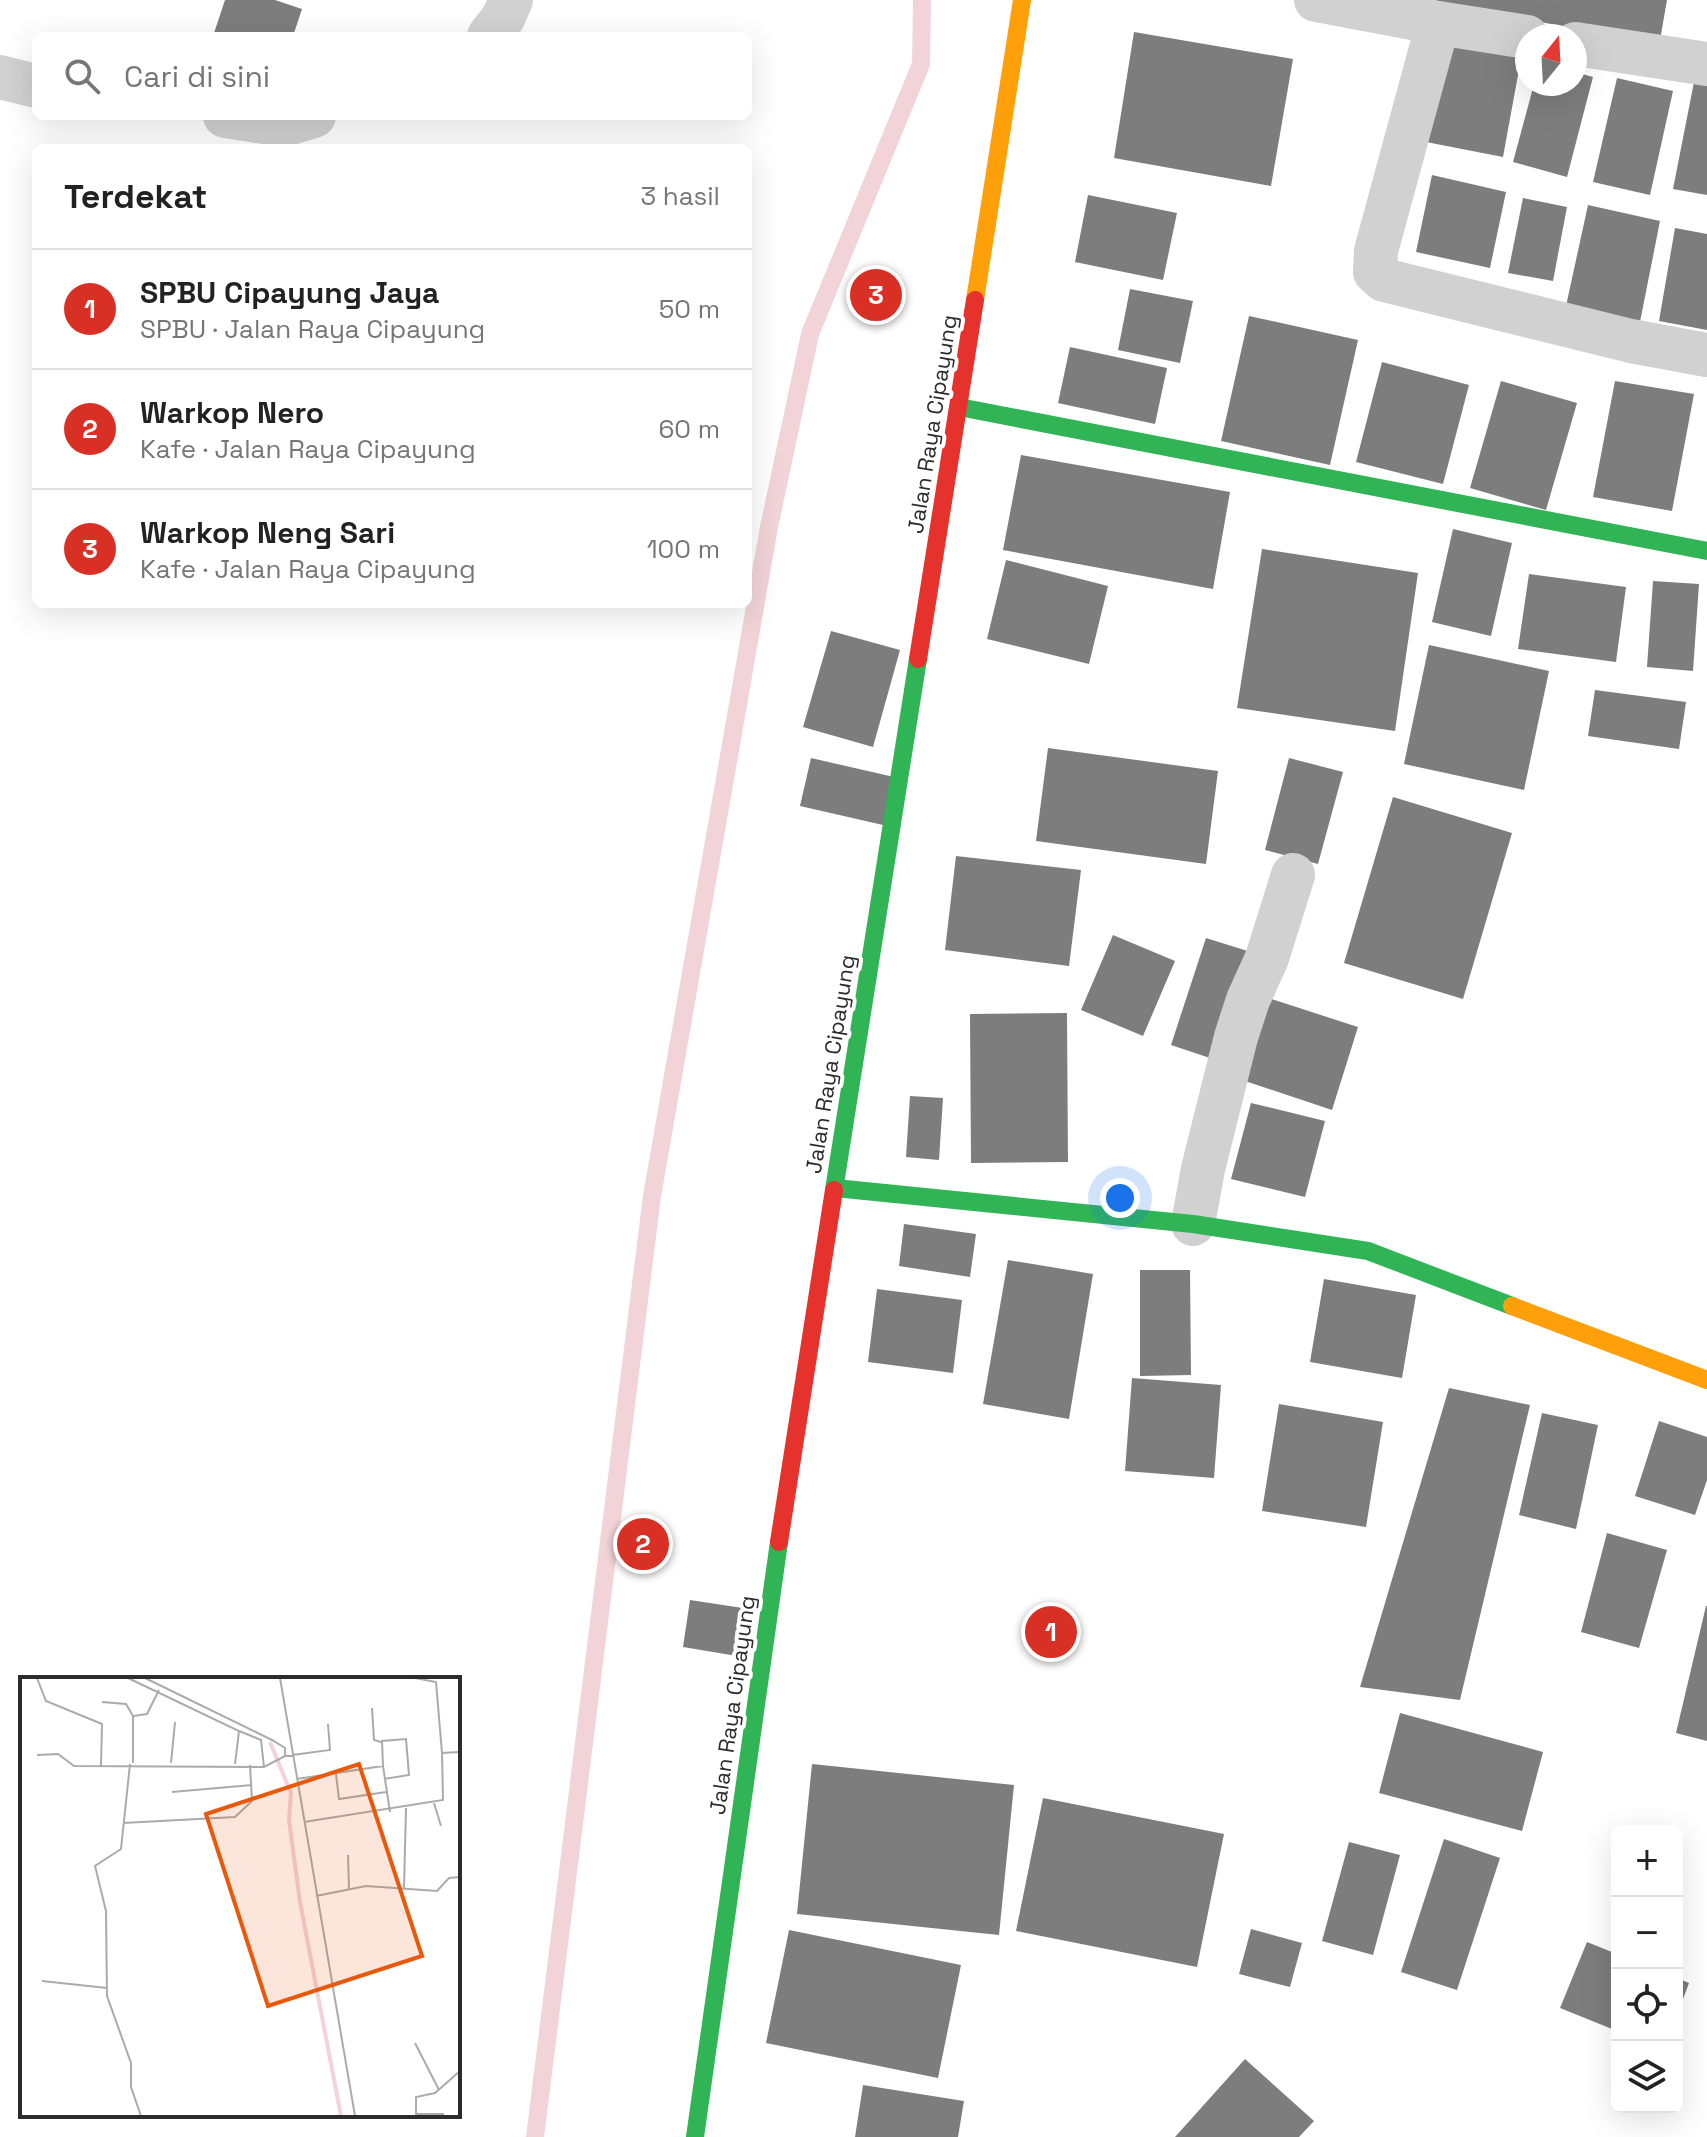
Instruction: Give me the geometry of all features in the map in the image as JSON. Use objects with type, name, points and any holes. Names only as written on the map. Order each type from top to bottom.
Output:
[{"type":"main road","name":"Jalan Raya Cipayung","points":[[695,2137],[754,1707],[1022,0]]},
{"type":"main road","points":[[959,407],[1707,551]]},
{"type":"main road","points":[[835,1188],[1193,1224],[1368,1251],[1707,1380]]},
{"type":"street","points":[[492,32],[511,0]]},
{"type":"street","points":[[1316,0],[1515,35]]},
{"type":"street","points":[[1438,23],[1376,251],[1375,272],[1384,280],[1414,288],[1631,341],[1707,355]]},
{"type":"street","points":[[1587,46],[1707,64]]},
{"type":"street","points":[[0,77],[32,85]]},
{"type":"street","points":[[251,120],[284,125],[301,120]]},
{"type":"street","points":[[1193,1224],[1203,1169],[1236,1037],[1267,958],[1293,875]]},
{"type":"building","points":[[225,0],[275,0],[302,9],[294,32],[214,32]]},
{"type":"building","points":[[1433,0],[1667,0],[1659,46],[1587,31],[1587,24],[1551,24]]},
{"type":"building","points":[[1134,32],[1293,59],[1271,186],[1114,158]]},
{"type":"building","points":[[1441,37],[1515,52],[1515,91],[1503,157],[1421,141]]},
{"type":"building","points":[[1587,75],[1593,77],[1567,177],[1513,162],[1531,96],[1587,96]]},
{"type":"building","points":[[1617,78],[1673,91],[1650,195],[1593,182]]},
{"type":"building","points":[[1694,82],[1707,84],[1707,195],[1673,189]]},
{"type":"building","points":[[1432,175],[1506,192],[1490,268],[1416,252]]},
{"type":"building","points":[[1088,195],[1177,213],[1163,280],[1075,262]]},
{"type":"building","points":[[1523,198],[1567,207],[1553,281],[1508,273]]},
{"type":"building","points":[[1588,205],[1660,221],[1640,322],[1566,306]]},
{"type":"building","points":[[1675,228],[1707,234],[1707,330],[1659,321]]},
{"type":"building","points":[[1130,289],[1193,301],[1180,363],[1118,350]]},
{"type":"building","points":[[1249,316],[1358,340],[1330,465],[1221,441]]},
{"type":"building","points":[[1070,347],[1167,368],[1155,424],[1058,403]]},
{"type":"building","points":[[1382,362],[1469,385],[1443,484],[1356,462]]},
{"type":"building","points":[[1501,381],[1577,403],[1546,510],[1470,488]]},
{"type":"building","points":[[1615,381],[1694,394],[1672,511],[1593,497]]},
{"type":"building","points":[[1021,455],[1230,492],[1213,589],[1003,550]]},
{"type":"building","points":[[1453,529],[1512,543],[1491,636],[1432,622]]},
{"type":"building","points":[[1262,549],[1418,573],[1395,731],[1237,708]]},
{"type":"building","points":[[1006,560],[1108,586],[1089,664],[987,639]]},
{"type":"building","points":[[1529,574],[1626,587],[1616,662],[1518,649]]},
{"type":"building","points":[[1653,581],[1699,584],[1693,671],[1647,667]]},
{"type":"building","points":[[831,631],[900,650],[873,747],[803,727]]},
{"type":"building","points":[[1429,645],[1549,671],[1524,790],[1404,764]]},
{"type":"building","points":[[1595,690],[1686,702],[1679,749],[1588,736]]},
{"type":"building","points":[[1048,748],[1218,771],[1206,864],[1036,841]]},
{"type":"building","points":[[811,758],[894,777],[883,825],[800,806]]},
{"type":"building","points":[[1289,758],[1343,772],[1318,864],[1265,850]]},
{"type":"building","points":[[1393,797],[1512,833],[1463,999],[1344,963]]},
{"type":"building","points":[[956,856],[1081,870],[1069,966],[945,950]]},
{"type":"building","points":[[1113,935],[1175,961],[1143,1036],[1081,1010]]},
{"type":"building","points":[[1206,938],[1254,953],[1219,1061],[1171,1045]]},
{"type":"building","points":[[1265,997],[1358,1027],[1332,1110],[1239,1079]]},
{"type":"building","points":[[1067,1013],[1068,1162],[971,1163],[970,1014]]},
{"type":"building","points":[[910,1096],[943,1098],[939,1160],[906,1157]]},
{"type":"building","points":[[1251,1103],[1325,1121],[1305,1197],[1231,1179]]},
{"type":"building","points":[[904,1224],[976,1234],[970,1277],[899,1266]]},
{"type":"building","points":[[1008,1260],[1093,1274],[1069,1419],[983,1404]]},
{"type":"building","points":[[1140,1270],[1190,1270],[1191,1375],[1140,1376]]},
{"type":"building","points":[[1324,1279],[1416,1295],[1402,1378],[1310,1362]]},
{"type":"building","points":[[877,1289],[962,1300],[953,1373],[868,1362]]},
{"type":"building","points":[[1132,1378],[1221,1385],[1214,1478],[1125,1471]]},
{"type":"building","points":[[1449,1388],[1530,1405],[1460,1700],[1360,1687]]},
{"type":"building","points":[[1279,1404],[1383,1422],[1366,1527],[1262,1511]]},
{"type":"building","points":[[1542,1413],[1598,1425],[1576,1529],[1519,1515]]},
{"type":"building","points":[[1659,1421],[1707,1437],[1707,1480],[1695,1515],[1635,1496]]},
{"type":"building","points":[[1607,1533],[1667,1550],[1639,1648],[1581,1632]]},
{"type":"building","points":[[690,1600],[756,1610],[749,1658],[683,1647]]},
{"type":"building","points":[[1707,1606],[1707,1741],[1676,1733]]},
{"type":"building","points":[[1400,1713],[1543,1752],[1522,1831],[1379,1793]]},
{"type":"building","points":[[812,1764],[1014,1785],[999,1935],[797,1914]]},
{"type":"building","points":[[1043,1798],[1224,1834],[1197,1967],[1016,1931]]},
{"type":"building","points":[[1444,1839],[1500,1858],[1457,1990],[1401,1972]]},
{"type":"building","points":[[1349,1842],[1400,1855],[1373,1955],[1322,1941]]},
{"type":"building","points":[[1251,1929],[1302,1943],[1290,1987],[1239,1974]]},
{"type":"building","points":[[789,1930],[961,1965],[938,2078],[766,2043]]},
{"type":"building","points":[[1587,1942],[1611,1952],[1611,2029],[1560,2008]]},
{"type":"building","points":[[1683,1980],[1689,1983],[1683,1999]]},
{"type":"building","points":[[1245,2059],[1314,2121],[1299,2137],[1175,2137]]},
{"type":"building","points":[[863,2085],[964,2101],[958,2137],[855,2137]]},
{"type":"waterway","points":[[535,2137],[652,1196],[769,527],[810,334],[921,64],[922,0]]},
{"type":"traffic: fast","points":[[959,407],[1707,551]]},
{"type":"traffic: fast","points":[[834,1190],[918,659]]},
{"type":"traffic: fast","points":[[835,1188],[1193,1224],[1368,1251],[1512,1306]]},
{"type":"traffic: fast","points":[[695,2137],[779,1542]]},
{"type":"traffic: slow","points":[[975,300],[1022,0]]},
{"type":"traffic: slow","points":[[1512,1306],[1707,1380]]},
{"type":"traffic: jam","points":[[918,659],[975,300]]},
{"type":"traffic: jam","points":[[779,1542],[834,1190]]},
{"type":"place","name":"Warkop Neng Sari","points":[[876,295]]},
{"type":"place","name":"Warkop Nero","points":[[643,1544]]},
{"type":"place","name":"SPBU Cipayung Jaya","points":[[1051,1632]]}]
